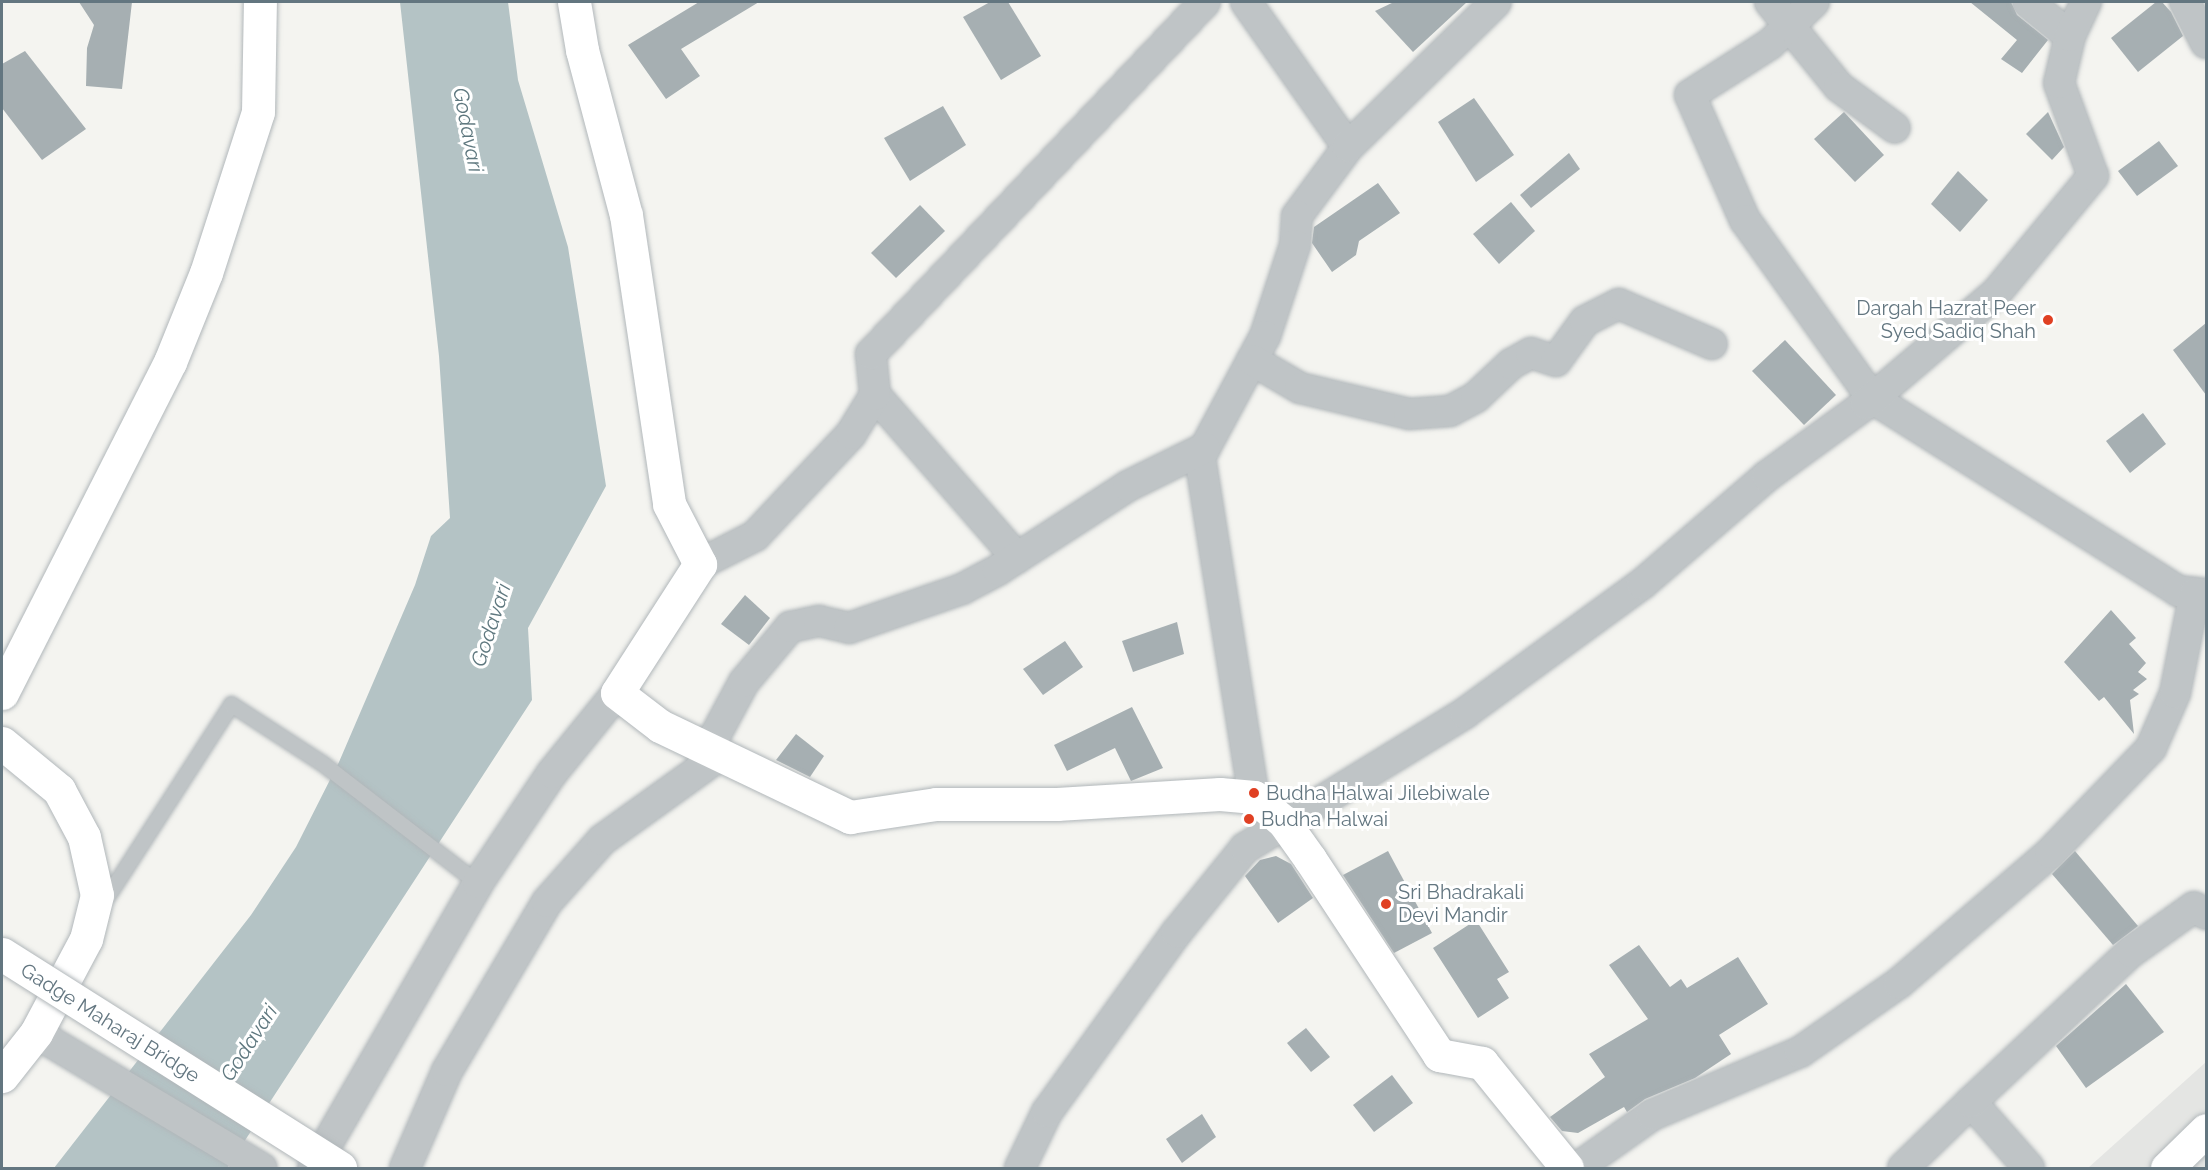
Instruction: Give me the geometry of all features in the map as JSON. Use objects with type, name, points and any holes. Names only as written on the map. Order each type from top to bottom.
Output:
[{"type":"street","points":[[2,693],[170,362],[206,273],[258,112],[260,2]]},
{"type":"street","points":[[574,2],[582,50],[626,215],[669,504],[700,564]]},
{"type":"street","points":[[1017,558],[875,395],[871,354],[1204,2]]},
{"type":"street","points":[[1246,2],[1348,147]]},
{"type":"street","points":[[1254,797],[1200,456],[1265,336],[1295,245],[1297,216],[1348,147],[1496,2]]},
{"type":"street","points":[[1770,2],[1839,87],[1894,128]]},
{"type":"street","points":[[1577,1168],[1652,1115],[1800,1052],[1899,983],[2050,853],[2151,748],[2175,693],[2201,593],[2178,591],[1872,398],[1745,220],[1690,96],[1770,44],[1814,2]]},
{"type":"street","points":[[2028,2],[2070,36]]},
{"type":"street","points":[[1020,1168],[1047,1112],[1177,932],[1245,848],[1283,821],[1465,713],[1642,584],[1767,476],[1872,398],[1997,292],[2093,176],[2059,83],[2070,36],[2086,2]]},
{"type":"street","points":[[2185,2],[2206,43]]},
{"type":"street","points":[[1251,360],[1300,388],[1409,414],[1450,411],[1476,397],[1511,364],[1532,353],[1556,361],[1585,321],[1619,304],[1712,345]]},
{"type":"street","points":[[313,1168],[478,882],[552,773],[617,693],[700,564],[755,536],[851,434],[875,395]]},
{"type":"street","points":[[405,1168],[447,1071],[547,902],[602,840],[713,752],[744,682],[790,627],[819,621],[849,628],[962,589],[1017,558],[1128,486],[1205,448]]},
{"type":"street","points":[[617,693],[660,726],[850,817],[936,804],[1057,804],[1220,794],[1254,797],[1283,821],[1439,1055],[1482,1063],[1567,1168]]},
{"type":"street","points":[[2,743],[59,790],[84,837],[97,896],[86,939],[36,1033],[2,1076]]},
{"type":"street","points":[[1903,1168],[2131,952],[2194,908],[2206,914]]},
{"type":"street","name":"Gadge Maharaj Bridge","points":[[2,954],[340,1168]]},
{"type":"street","points":[[36,1033],[259,1166]]},
{"type":"street","points":[[1971,1102],[2029,1168]]},
{"type":"street","points":[[2167,1168],[2206,1130]]},
{"type":"lane","points":[[90,923],[231,704],[322,763],[442,852],[478,882]]},
{"type":"shaded area","points":[[2206,1062],[2206,1168],[2088,1168]]},
{"type":"water","name":"Godavari","points":[[400,2],[508,2],[518,80],[568,247],[606,486],[528,628],[532,700],[227,1168],[54,1168],[251,915],[296,847],[339,762],[415,585],[431,536],[450,518],[439,356]]},
{"type":"building","points":[[79,2],[132,2],[122,89],[86,86],[87,48],[94,25]]},
{"type":"building","points":[[699,2],[759,2],[681,49],[700,76],[666,99],[628,45]]},
{"type":"building","points":[[990,2],[1008,2],[1041,56],[1001,80],[963,17]]},
{"type":"building","points":[[1394,2],[1467,2],[1413,52],[1375,11]]},
{"type":"building","points":[[1970,2],[2011,2],[2017,15],[2048,40],[2022,73],[2001,59],[2017,40]]},
{"type":"building","points":[[2156,2],[2162,2],[2171,12],[2183,36],[2138,72],[2111,38]]},
{"type":"building","points":[[25,51],[86,129],[42,160],[2,108],[2,64]]},
{"type":"building","points":[[1474,98],[1514,155],[1476,182],[1438,122]]},
{"type":"building","points":[[943,106],[966,145],[910,181],[884,138]]},
{"type":"building","points":[[1844,112],[1884,155],[1855,182],[1814,139]]},
{"type":"building","points":[[2048,112],[2064,147],[2052,160],[2026,134]]},
{"type":"building","points":[[2159,141],[2178,166],[2137,196],[2118,171]]},
{"type":"building","points":[[1569,153],[1580,169],[1531,208],[1520,195]]},
{"type":"building","points":[[1958,171],[1988,200],[1960,232],[1931,204]]},
{"type":"building","points":[[1378,183],[1400,213],[1359,241],[1356,255],[1332,272],[1312,243],[1314,227]]},
{"type":"building","points":[[1511,202],[1535,231],[1499,264],[1473,234]]},
{"type":"building","points":[[920,205],[945,231],[896,278],[871,253]]},
{"type":"building","points":[[2206,323],[2206,395],[2173,350]]},
{"type":"building","points":[[1785,340],[1836,395],[1804,425],[1752,371]]},
{"type":"building","points":[[2143,413],[2166,444],[2130,473],[2106,441]]},
{"type":"building","points":[[745,595],[770,618],[749,645],[721,624]]},
{"type":"building","points":[[2111,610],[2136,638],[2129,644],[2146,663],[2138,672],[2147,679],[2133,690],[2139,694],[2130,700],[2134,734],[2104,697],[2099,701],[2064,662]]},
{"type":"building","points":[[1177,622],[1184,654],[1133,672],[1122,641]]},
{"type":"building","points":[[1065,641],[1083,667],[1043,695],[1023,669]]},
{"type":"building","points":[[1132,707],[1163,768],[1131,781],[1115,748],[1067,771],[1054,745]]},
{"type":"building","points":[[796,734],[824,756],[810,777],[776,760]]},
{"type":"building","name":"Sri Bhadrakali Devi Mandir","points":[[1388,851],[1432,933],[1394,953],[1343,875]]},
{"type":"building","points":[[2075,851],[2138,926],[2113,945],[2052,874]]},
{"type":"building","points":[[1276,856],[1291,864],[1313,898],[1278,923],[1245,876],[1260,860]]},
{"type":"building","points":[[1476,920],[1509,972],[1497,979],[1509,998],[1478,1018],[1433,948]]},
{"type":"building","points":[[1639,945],[1670,987],[1681,979],[1687,988],[1738,957],[1768,1004],[1719,1035],[1731,1054],[1695,1078],[1645,1099],[1627,1112],[1624,1107],[1578,1133],[1562,1131],[1550,1117],[1605,1077],[1589,1054],[1648,1019],[1609,965]]},
{"type":"building","points":[[2126,984],[2164,1032],[2086,1088],[2056,1046]]},
{"type":"building","points":[[1306,1028],[1330,1057],[1311,1072],[1287,1043]]},
{"type":"building","points":[[1392,1075],[1413,1103],[1374,1132],[1353,1105]]},
{"type":"building","points":[[1202,1114],[1216,1137],[1182,1163],[1166,1139]]},
{"type":"place","name":"Dargah Hazrat Peer Syed Sadiq Shah","points":[[2048,320]]},
{"type":"place","name":"Budha Halwai Jilebiwale","points":[[1254,793]]},
{"type":"place","name":"Budha Halwai","points":[[1249,819]]},
{"type":"place","name":"Sri Bhadrakali Devi Mandir","points":[[1386,904]]}]
